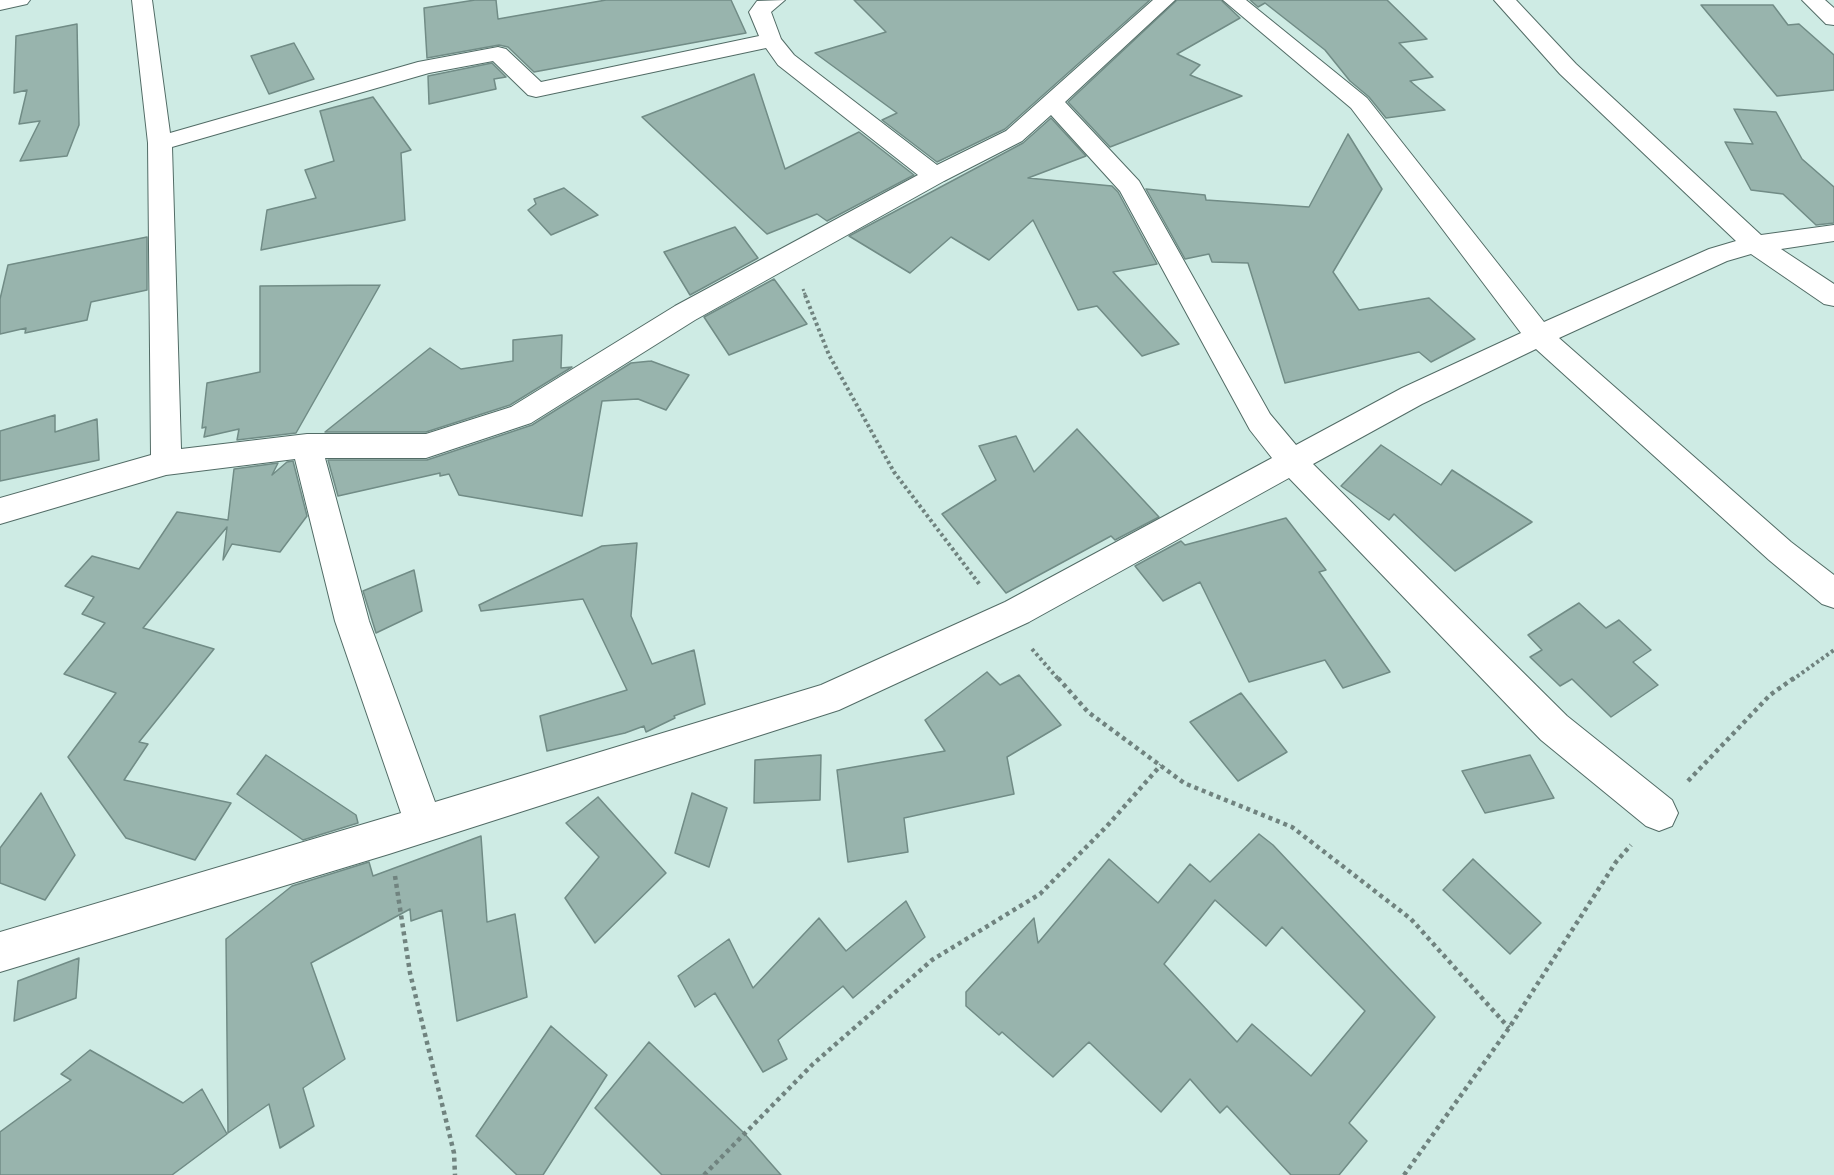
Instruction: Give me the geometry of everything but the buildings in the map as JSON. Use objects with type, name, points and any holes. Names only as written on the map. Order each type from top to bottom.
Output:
[{"type":"street","points":[[0,4],[20,0]]},
{"type":"street","points":[[142,0],[160,143],[166,463]]},
{"type":"street","points":[[776,0],[764,5],[760,12],[771,40],[786,60],[935,176]]},
{"type":"street","points":[[0,511],[166,463],[308,446],[426,446],[521,415],[685,313],[935,176],[1014,136],[1165,0]]},
{"type":"street","points":[[1233,0],[1359,103],[1539,336],[1780,550],[1834,594]]},
{"type":"street","points":[[1504,0],[1568,69],[1755,244],[1834,297]]},
{"type":"street","points":[[1812,0],[1834,19]]},
{"type":"street","points":[[160,143],[426,67],[498,54],[536,90],[771,40]]},
{"type":"street","points":[[1052,102],[1130,187],[1260,422],[1292,462],[1554,728],[1659,813]]},
{"type":"street","points":[[0,952],[389,835],[826,699],[1005,618],[1412,396],[1539,336],[1718,255],[1755,244],[1834,233]]},
{"type":"street","points":[[308,446],[352,621],[424,824]]},
{"type":"path","points":[[790,255],[829,355],[894,472],[1005,618],[1088,712],[1184,783],[1292,827],[1411,919],[1509,1028]]},
{"type":"path","points":[[1404,1175],[1509,1028],[1616,862],[1704,763],[1770,695],[1834,650]]},
{"type":"path","points":[[704,1175],[813,1064],[933,960],[1040,894],[1107,826],[1161,765]]},
{"type":"path","points":[[389,835],[410,973],[454,1153],[455,1175]]}]
